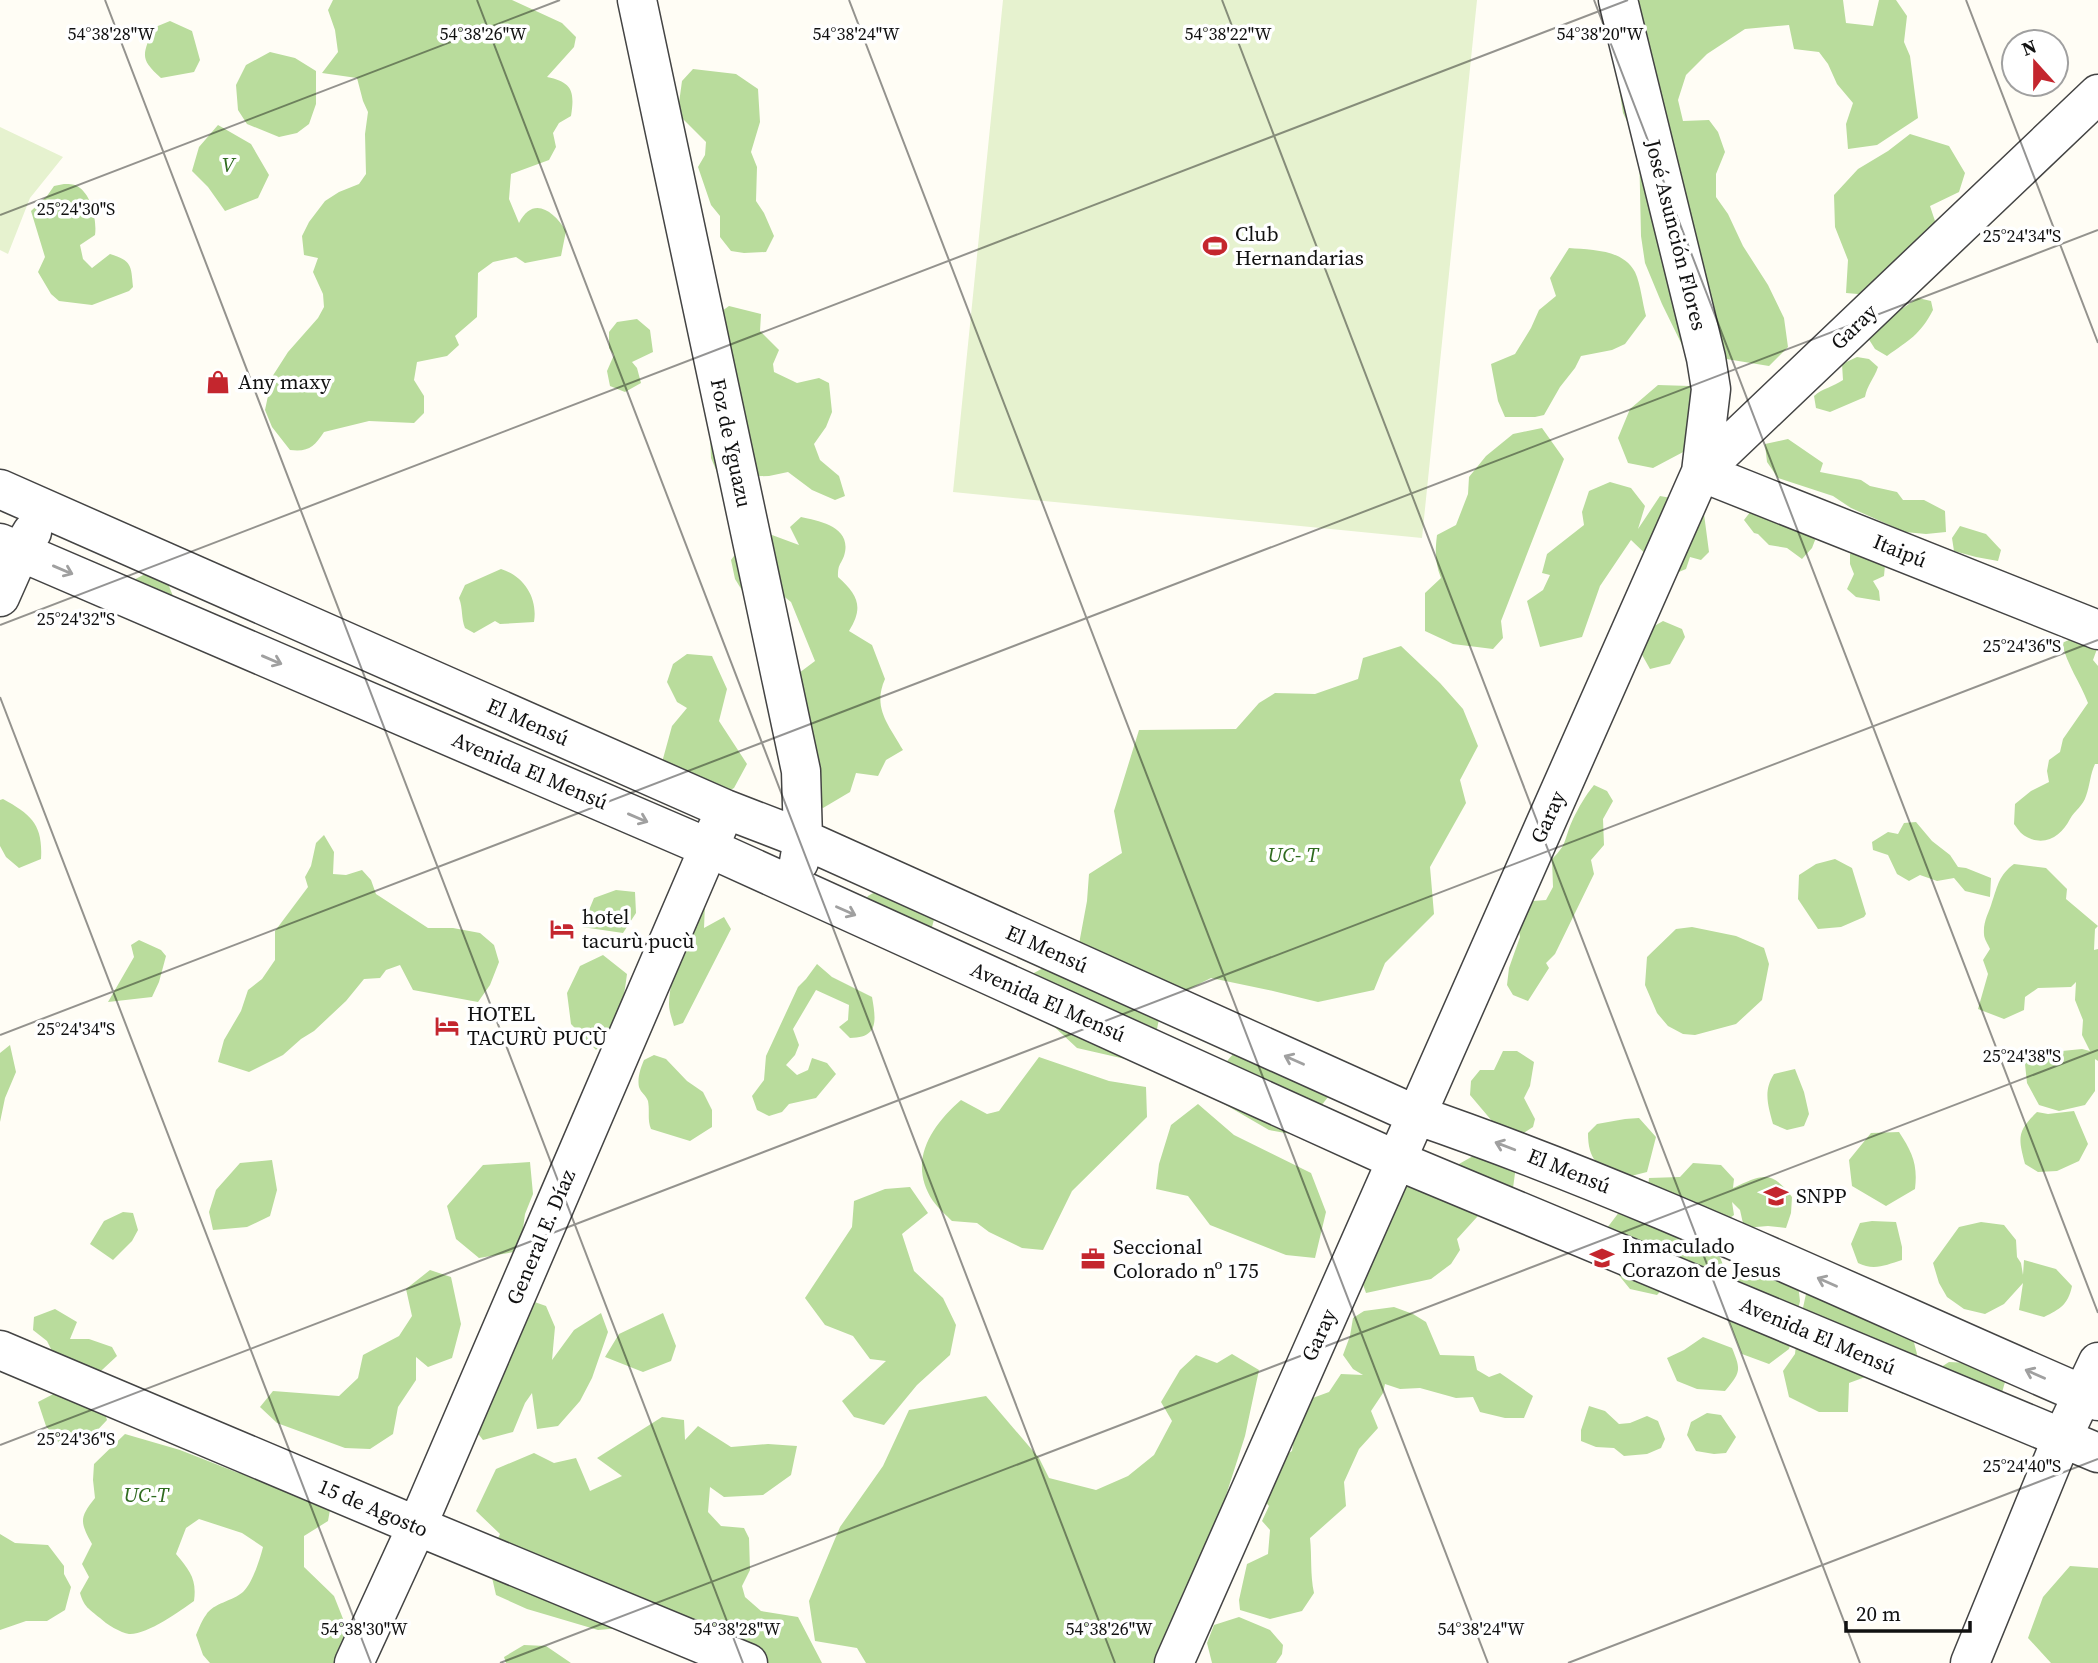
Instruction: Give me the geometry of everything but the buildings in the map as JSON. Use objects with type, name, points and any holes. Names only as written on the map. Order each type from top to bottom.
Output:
[{"type":"street","name":"Foz de Yguazu","points":[[637,0],[801,771],[803,839],[794,887]]},
{"type":"street","name":"José Asunción Flores","points":[[1618,0],[1706,358],[1711,389],[1701,472]]},
{"type":"street","name":"Garay","points":[[1174,1663],[1701,472],[2098,94]]},
{"type":"street","name":"Itaipú","points":[[1701,472],[2098,630]]},
{"type":"street","name":"El Mensú","points":[[0,489],[725,809],[803,839],[1416,1115],[1612,1188],[2093,1386]]},
{"type":"street","points":[[0,597],[10,548],[45,509]]},
{"type":"street","name":"Avenida El Mensú","points":[[10,548],[709,848],[1396,1160],[2098,1453]]},
{"type":"street","name":"General E. Díaz","points":[[354,1663],[416,1526],[725,809]]},
{"type":"street","name":"15 de Agosto","points":[[0,1350],[748,1663]]},
{"type":"street","points":[[1969,1663],[2062,1438],[2093,1386]]},
{"type":"green space","points":[[333,0],[512,0],[562,23],[576,37],[574,47],[547,77],[562,82],[570,89],[571,116],[559,123],[553,133],[556,147],[549,160],[511,174],[509,199],[519,223],[531,210],[543,209],[556,217],[566,231],[561,256],[525,263],[516,257],[493,262],[478,273],[477,317],[455,336],[459,345],[447,356],[417,362],[414,380],[424,396],[424,413],[414,423],[369,421],[324,432],[310,447],[290,450],[272,427],[265,410],[272,377],[324,307],[323,294],[313,272],[318,258],[304,255],[302,236],[325,201],[359,184],[366,174],[365,134],[368,112],[357,78],[322,73],[338,52],[335,30],[328,10]]},
{"type":"green space","name":"Club Hernandarias","points":[[1003,0],[1477,0],[1422,538],[953,492]]},
{"type":"green space","points":[[1640,0],[1843,0],[1846,23],[1873,26],[1879,0],[1896,0],[1907,16],[1904,42],[1910,56],[1918,118],[1877,145],[1848,149],[1846,124],[1853,103],[1837,84],[1819,52],[1794,49],[1789,25],[1745,29],[1707,54],[1686,75],[1678,100],[1683,121],[1709,120],[1718,132],[1725,152],[1716,174],[1716,197],[1768,285],[1784,318],[1788,347],[1769,366],[1708,356],[1684,349],[1645,263],[1641,236],[1639,146],[1623,113],[1614,57],[1623,10]]},
{"type":"green space","points":[[170,21],[192,31],[200,60],[194,72],[161,78],[146,61],[145,51],[153,28]]},
{"type":"green space","points":[[270,52],[295,58],[316,71],[316,104],[309,124],[297,133],[279,137],[247,124],[238,110],[236,85],[246,65]]},
{"type":"green space","points":[[693,69],[736,74],[758,89],[760,122],[751,152],[757,167],[756,201],[774,236],[766,252],[731,251],[720,237],[720,216],[711,205],[698,167],[705,155],[706,142],[682,118],[679,103],[682,81]]},
{"type":"green space","name":"V","points":[[218,125],[251,144],[269,175],[258,198],[225,211],[208,187],[192,171],[199,147]]},
{"type":"green space","points":[[0,127],[63,157],[30,198],[8,254],[0,250]]},
{"type":"green space","points":[[1910,134],[1949,146],[1965,173],[1959,192],[1930,206],[1935,221],[1936,253],[1893,297],[1846,293],[1848,260],[1835,227],[1834,195],[1858,169]]},
{"type":"green space","points":[[64,184],[80,188],[88,197],[93,210],[95,235],[80,245],[83,259],[92,268],[110,254],[123,259],[132,274],[133,287],[129,291],[92,305],[59,301],[51,294],[38,272],[45,257],[31,211],[54,186]]},
{"type":"green space","points":[[1569,248],[1606,252],[1630,264],[1637,277],[1646,316],[1625,344],[1612,350],[1581,356],[1544,415],[1505,417],[1498,401],[1491,364],[1515,354],[1539,310],[1556,296],[1550,278]]},
{"type":"green space","points":[[1918,298],[1931,301],[1933,310],[1919,331],[1887,356],[1875,349],[1868,338],[1885,307],[1903,308]]},
{"type":"green space","points":[[729,306],[761,314],[760,331],[779,350],[773,364],[774,372],[797,383],[819,378],[829,383],[832,412],[826,427],[814,444],[820,460],[839,476],[845,496],[835,500],[812,490],[788,472],[769,476],[719,477],[711,458],[710,435],[715,316]]},
{"type":"green space","points":[[637,319],[650,330],[653,352],[632,362],[637,368],[641,383],[625,392],[610,386],[607,371],[614,355],[609,348],[609,332],[617,322]]},
{"type":"green space","points":[[1857,357],[1869,359],[1878,367],[1865,397],[1830,412],[1816,408],[1814,396],[1843,380],[1842,364]]},
{"type":"green space","points":[[1658,385],[1690,386],[1709,416],[1702,442],[1653,468],[1628,463],[1618,438],[1630,409]]},
{"type":"green space","points":[[1542,428],[1564,459],[1501,621],[1503,638],[1493,649],[1453,644],[1425,631],[1425,593],[1441,578],[1436,557],[1437,535],[1456,525],[1468,494],[1469,477],[1486,456],[1513,434]]},
{"type":"green space","points":[[1788,439],[1823,463],[1820,472],[1861,480],[1870,486],[1897,492],[1903,500],[1924,500],[1945,511],[1946,532],[1905,532],[1851,508],[1833,496],[1778,478],[1767,462],[1765,444]]},
{"type":"green space","points":[[1610,482],[1631,488],[1645,506],[1638,529],[1660,496],[1688,501],[1704,514],[1709,552],[1701,560],[1690,557],[1686,569],[1674,574],[1654,562],[1631,540],[1600,586],[1582,637],[1540,647],[1527,601],[1543,590],[1550,575],[1542,573],[1547,554],[1584,525],[1582,512],[1589,491]]},
{"type":"green space","points":[[1751,511],[1817,535],[1812,548],[1802,559],[1787,548],[1769,545],[1754,533],[1744,520]]},
{"type":"green space","points":[[801,517],[825,523],[844,538],[846,546],[838,577],[857,602],[854,623],[849,631],[872,645],[885,679],[881,689],[881,708],[903,750],[886,760],[878,776],[856,773],[850,792],[823,808],[797,793],[791,679],[815,661],[791,602],[777,591],[748,600],[735,579],[731,560],[737,552],[772,535],[799,545],[790,527]]},
{"type":"green space","points":[[1960,526],[1986,534],[2001,550],[1998,561],[1954,551],[1952,538]]},
{"type":"green space","points":[[1858,548],[1885,565],[1884,576],[1873,581],[1879,591],[1880,601],[1856,597],[1847,589],[1854,574],[1850,554]]},
{"type":"green space","points":[[501,569],[516,577],[528,589],[534,605],[534,622],[500,624],[495,621],[474,633],[465,628],[459,598],[465,585]]},
{"type":"green space","points":[[145,574],[166,579],[173,596],[160,618],[128,583]]},
{"type":"green space","points":[[1663,621],[1682,629],[1685,637],[1670,664],[1650,669],[1641,653],[1644,632]]},
{"type":"green space","points":[[2080,635],[2091,641],[2097,649],[2093,660],[2098,666],[2098,764],[2093,768],[2085,799],[2062,830],[2052,838],[2039,841],[2022,834],[2014,824],[2015,804],[2031,791],[2049,782],[2049,760],[2060,752],[2063,739],[2088,703],[2062,643]]},
{"type":"green space","name":"UC- T","points":[[1401,646],[1463,709],[1478,746],[1460,780],[1466,803],[1430,867],[1434,914],[1385,963],[1374,990],[1318,1002],[1211,978],[1147,1010],[1159,1019],[1157,1029],[1134,1061],[1077,1048],[1031,1005],[1034,973],[1067,955],[1076,960],[1089,874],[1122,853],[1114,811],[1139,730],[1236,729],[1259,703],[1275,693],[1315,694],[1358,679],[1363,658]]},
{"type":"green space","points":[[687,654],[712,656],[727,689],[719,721],[747,764],[734,788],[725,793],[661,766],[672,726],[687,708],[677,702],[667,682],[673,664]]},
{"type":"green space","points":[[1594,785],[1607,791],[1613,801],[1603,819],[1604,845],[1591,860],[1594,874],[1555,954],[1546,963],[1549,968],[1528,1001],[1513,995],[1507,985],[1509,968],[1520,937],[1518,923],[1533,901],[1546,900],[1553,887],[1552,859],[1563,845],[1575,815]]},
{"type":"green space","points":[[3,799],[34,822],[40,838],[41,859],[19,868],[6,857],[0,846],[0,800]]},
{"type":"green space","points":[[1916,822],[1932,841],[1950,855],[1958,867],[1991,878],[1990,897],[1965,891],[1954,878],[1937,881],[1920,875],[1909,881],[1897,874],[1888,855],[1873,850],[1872,842],[1888,832],[1898,834],[1904,823]]},
{"type":"green space","points":[[324,835],[334,852],[333,874],[346,875],[362,870],[371,880],[376,894],[428,928],[453,928],[480,933],[494,945],[499,962],[490,985],[478,1002],[413,990],[400,965],[386,970],[380,978],[364,979],[346,1001],[283,1055],[249,1072],[218,1062],[224,1040],[241,1011],[248,990],[262,979],[275,960],[275,931],[308,887],[305,877],[311,866],[316,843]]},
{"type":"green space","points":[[1835,859],[1852,868],[1866,914],[1841,927],[1818,929],[1798,899],[1799,875],[1816,864]]},
{"type":"green space","points":[[2014,864],[2046,868],[2067,889],[2066,899],[2098,926],[2095,929],[2094,950],[2098,949],[2098,1061],[2095,1059],[2095,1091],[2085,1105],[2059,1111],[2039,1105],[2027,1083],[2025,1064],[2031,1055],[2047,1048],[2090,1051],[2082,1035],[2083,1020],[2075,1000],[2076,982],[2071,987],[2038,988],[2025,997],[2024,1010],[2004,1019],[1978,1009],[1988,974],[1983,960],[1990,949],[1984,936],[1985,921],[2000,881]]},
{"type":"green space","points":[[896,880],[936,912],[932,927],[893,944],[865,902],[868,896]]},
{"type":"green space","points":[[616,890],[635,892],[636,913],[623,933],[582,927],[594,898]]},
{"type":"green space","points":[[705,904],[704,928],[724,917],[731,929],[683,1023],[674,1026],[669,1004],[673,978]]},
{"type":"green space","points":[[1692,927],[1736,936],[1764,948],[1769,964],[1762,1000],[1736,1024],[1695,1035],[1683,1034],[1668,1026],[1657,1013],[1645,985],[1647,957],[1676,929]]},
{"type":"green space","points":[[139,940],[161,950],[166,956],[152,997],[108,1002],[134,957],[131,945]]},
{"type":"green space","points":[[603,955],[627,974],[618,1015],[610,1032],[596,1050],[571,1024],[567,993],[580,966]]},
{"type":"green space","points":[[817,964],[832,977],[872,997],[873,1026],[866,1035],[850,1038],[839,1027],[848,1020],[849,1005],[816,990],[793,1029],[799,1045],[786,1065],[797,1075],[808,1070],[812,1058],[827,1063],[836,1074],[816,1098],[789,1104],[782,1112],[769,1116],[757,1110],[752,1096],[764,1080],[766,1056],[798,987]]},
{"type":"green space","points":[[10,1045],[16,1072],[5,1098],[0,1122],[0,1053]]},
{"type":"green space","points":[[1240,1048],[1296,1056],[1328,1097],[1314,1115],[1291,1134],[1269,1130],[1219,1101],[1224,1066]]},
{"type":"green space","points":[[1503,1051],[1517,1051],[1534,1062],[1530,1086],[1524,1098],[1535,1119],[1533,1127],[1519,1136],[1503,1134],[1470,1095],[1471,1081],[1480,1070],[1494,1070]]},
{"type":"green space","points":[[654,1055],[666,1059],[687,1081],[703,1092],[712,1110],[712,1127],[690,1141],[651,1129],[648,1101],[639,1087],[639,1080],[644,1060]]},
{"type":"green space","points":[[1039,1057],[1109,1081],[1146,1087],[1147,1117],[1072,1191],[1043,1250],[1022,1248],[977,1223],[952,1221],[933,1201],[922,1172],[926,1146],[940,1121],[950,1110],[961,1100],[987,1114],[999,1111]]},
{"type":"green space","points":[[1795,1069],[1809,1114],[1804,1126],[1787,1130],[1773,1124],[1768,1104],[1768,1086],[1774,1074]]},
{"type":"green space","points":[[1198,1104],[1234,1135],[1311,1173],[1326,1212],[1315,1258],[1286,1255],[1210,1225],[1188,1196],[1156,1189],[1159,1164],[1171,1125]]},
{"type":"green space","points":[[2074,1111],[2088,1144],[2079,1161],[2057,1171],[2038,1172],[2025,1164],[2020,1141],[2030,1119],[2037,1112],[2048,1114]]},
{"type":"green space","points":[[1639,1118],[1656,1137],[1647,1172],[1619,1179],[1605,1170],[1592,1156],[1588,1133],[1597,1124]]},
{"type":"green space","points":[[1899,1132],[1913,1159],[1916,1172],[1915,1189],[1886,1206],[1852,1186],[1849,1160],[1871,1133]]},
{"type":"green space","points":[[1489,1147],[1516,1166],[1513,1188],[1487,1206],[1457,1239],[1460,1250],[1451,1264],[1431,1279],[1366,1293],[1359,1273],[1387,1189],[1436,1166],[1459,1164]]},
{"type":"green space","points":[[272,1160],[277,1190],[270,1216],[247,1227],[213,1230],[209,1212],[216,1190],[240,1163]]},
{"type":"green space","points":[[530,1162],[533,1194],[525,1214],[520,1251],[479,1258],[456,1239],[447,1206],[483,1165]]},
{"type":"green space","points":[[1693,1163],[1721,1165],[1734,1179],[1733,1188],[1759,1178],[1772,1178],[1792,1197],[1786,1228],[1744,1228],[1740,1210],[1732,1202],[1734,1215],[1712,1231],[1729,1280],[1733,1275],[1758,1266],[1798,1285],[1800,1301],[1789,1349],[1769,1364],[1742,1354],[1725,1311],[1669,1282],[1657,1295],[1630,1289],[1613,1268],[1604,1232],[1626,1203],[1647,1195],[1649,1178],[1680,1177]]},
{"type":"green space","points":[[910,1187],[928,1213],[902,1234],[914,1271],[943,1298],[956,1325],[950,1355],[917,1385],[884,1425],[854,1417],[842,1401],[886,1361],[870,1359],[853,1336],[825,1325],[805,1298],[852,1227],[854,1201],[885,1189]]},
{"type":"green space","points":[[123,1212],[133,1213],[138,1230],[132,1241],[113,1260],[90,1244],[104,1221]]},
{"type":"green space","points":[[1896,1222],[1902,1260],[1875,1267],[1858,1263],[1851,1244],[1860,1223]]},
{"type":"green space","points":[[1981,1222],[2004,1225],[2016,1240],[2017,1257],[2023,1275],[2024,1260],[2056,1269],[2072,1286],[2062,1306],[2044,1317],[2019,1310],[2023,1283],[2004,1304],[1985,1314],[1964,1309],[1947,1297],[1933,1263],[1959,1227]]},
{"type":"green space","points":[[430,1270],[451,1277],[461,1324],[452,1358],[428,1367],[416,1357],[416,1380],[398,1407],[393,1434],[370,1449],[345,1448],[277,1423],[260,1407],[273,1391],[339,1396],[358,1378],[363,1355],[399,1336],[412,1316],[406,1289]]},
{"type":"green space","points":[[497,1289],[546,1306],[555,1327],[552,1360],[574,1330],[601,1313],[608,1332],[592,1378],[580,1401],[558,1426],[537,1429],[532,1393],[513,1432],[483,1440],[458,1408]]},
{"type":"green space","points":[[1806,1294],[1830,1295],[1911,1331],[1917,1354],[1903,1394],[1868,1376],[1849,1383],[1848,1412],[1819,1412],[1789,1397],[1783,1371],[1795,1354]]},
{"type":"green space","points":[[1394,1307],[1426,1322],[1440,1355],[1474,1356],[1477,1370],[1489,1377],[1500,1373],[1533,1396],[1524,1418],[1505,1418],[1480,1412],[1473,1397],[1456,1398],[1420,1388],[1400,1389],[1385,1384],[1383,1393],[1371,1411],[1378,1428],[1359,1449],[1344,1482],[1346,1506],[1310,1538],[1314,1593],[1302,1611],[1270,1619],[1240,1610],[1239,1600],[1247,1564],[1268,1554],[1270,1530],[1262,1521],[1269,1506],[1258,1493],[1276,1461],[1292,1451],[1299,1403],[1329,1392],[1341,1374],[1363,1375],[1353,1369],[1343,1355],[1353,1318],[1364,1311]]},
{"type":"green space","points":[[55,1309],[77,1322],[70,1339],[89,1339],[112,1347],[117,1356],[88,1383],[62,1371],[47,1341],[33,1330],[34,1317]]},
{"type":"green space","points":[[663,1313],[676,1346],[671,1361],[643,1372],[605,1357],[619,1334]]},
{"type":"green space","points":[[1703,1337],[1732,1348],[1738,1371],[1725,1391],[1697,1389],[1677,1381],[1667,1358]]},
{"type":"green space","points":[[1232,1354],[1259,1370],[1245,1436],[1206,1558],[1184,1590],[1158,1663],[866,1663],[857,1648],[815,1641],[809,1601],[840,1527],[883,1466],[909,1410],[986,1396],[1039,1458],[1049,1478],[1096,1490],[1128,1476],[1154,1455],[1172,1421],[1161,1402],[1180,1370],[1196,1355],[1217,1363]]},
{"type":"green space","points":[[1949,1362],[1970,1363],[2007,1375],[2001,1396],[1935,1371]]},
{"type":"green space","name":"UC-T","points":[[65,1388],[100,1398],[107,1420],[90,1438],[61,1446],[46,1426],[38,1402]]},
{"type":"green space","points":[[1589,1406],[1605,1411],[1619,1424],[1647,1416],[1658,1421],[1665,1439],[1661,1448],[1647,1454],[1624,1456],[1614,1448],[1596,1447],[1581,1441],[1581,1430]]},
{"type":"green space","points":[[1707,1413],[1721,1415],[1736,1437],[1726,1453],[1696,1451],[1687,1435],[1691,1422]]},
{"type":"green space","points":[[662,1417],[684,1420],[685,1440],[698,1426],[731,1447],[768,1444],[797,1446],[791,1475],[763,1495],[724,1497],[710,1487],[708,1512],[721,1526],[744,1528],[749,1538],[750,1570],[742,1586],[745,1597],[761,1611],[798,1617],[822,1663],[761,1663],[643,1626],[598,1630],[527,1609],[496,1595],[488,1560],[500,1534],[476,1511],[496,1469],[534,1453],[554,1463],[576,1458],[590,1491],[622,1476],[597,1458]]},
{"type":"green space","name":"UC-T","points":[[125,1434],[180,1450],[236,1472],[278,1483],[331,1504],[328,1521],[304,1536],[304,1567],[334,1596],[351,1639],[354,1663],[210,1663],[203,1655],[196,1635],[201,1624],[209,1611],[243,1592],[255,1571],[263,1547],[242,1533],[199,1519],[186,1528],[176,1554],[191,1576],[194,1601],[154,1627],[129,1634],[110,1625],[87,1607],[80,1593],[89,1577],[82,1564],[92,1544],[83,1520],[95,1498],[94,1464]]},
{"type":"green space","points":[[0,1534],[15,1543],[48,1545],[64,1566],[64,1574],[71,1587],[65,1610],[47,1621],[26,1621],[0,1630]]},
{"type":"green space","points":[[2070,1566],[2098,1568],[2098,1663],[2051,1663],[2028,1638],[2043,1597]]},
{"type":"green space","points":[[1239,1617],[1270,1630],[1283,1645],[1282,1654],[1276,1663],[1212,1663],[1207,1643],[1214,1625]]},
{"type":"green space","points":[[524,1645],[546,1646],[571,1663],[506,1663],[504,1657]]},
{"type":"place","name":"Club Hernandarias","points":[[1215,246]]},
{"type":"place","name":"Any maxy","points":[[218,382]]},
{"type":"place","name":"hotel tacurù pucù","points":[[562,929]]},
{"type":"place","name":"HOTEL TACURÙ PUCÙ","points":[[447,1026]]},
{"type":"place","name":"SNPP","points":[[1776,1196]]},
{"type":"place","name":"Inmaculado Corazon de Jesus","points":[[1602,1258]]},
{"type":"place","name":"Seccional Colorado nº 175","points":[[1093,1259]]}]
